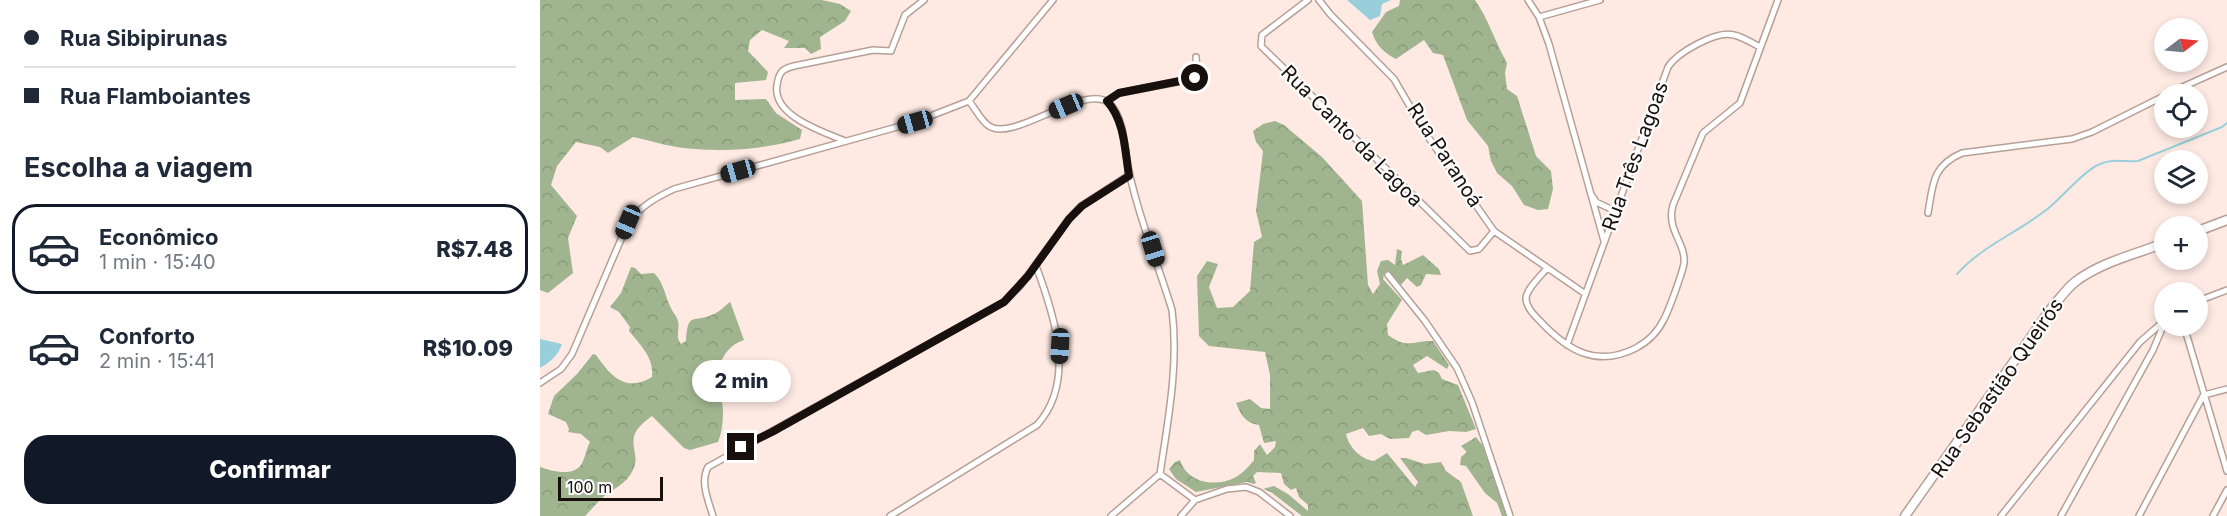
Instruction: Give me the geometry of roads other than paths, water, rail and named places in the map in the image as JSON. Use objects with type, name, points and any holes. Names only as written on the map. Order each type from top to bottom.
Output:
[{"type":"street","points":[[845,141],[788,113],[777,99],[778,75],[784,69],[794,66],[873,50],[891,51],[905,15],[924,0]]},
{"type":"street","points":[[540,383],[561,369],[572,354],[628,222],[639,209],[674,189],[915,122],[969,100],[1053,0]]},
{"type":"street","name":"Rua Canto da Lagoa","points":[[1308,0],[1262,35],[1261,46],[1470,251],[1479,249],[1494,231]]},
{"type":"street","name":"Rua Paranoá","points":[[1319,0],[1394,79],[1426,135],[1494,231],[1584,293]]},
{"type":"street","points":[[1528,0],[1539,17],[1549,44],[1604,243]]},
{"type":"street","points":[[1539,17],[1600,0]]},
{"type":"street","points":[[1547,268],[1526,297],[1527,304],[1544,326],[1567,345],[1587,355],[1602,358],[1621,355],[1647,342],[1664,320],[1684,262],[1670,215],[1673,206],[1702,133],[1740,103],[1778,0]]},
{"type":"street","name":"Rua Três Lagoas","points":[[1567,345],[1584,293],[1668,67],[1673,59],[1717,35],[1734,35],[1760,47]]},
{"type":"street","points":[[1107,101],[1119,93],[1195,78],[1196,57]]},
{"type":"street","points":[[2190,84],[2227,67]]},
{"type":"street","points":[[969,100],[988,126],[1000,130],[1033,120],[1066,106],[1099,98],[1107,101],[1115,110],[1122,132],[1129,176],[1172,310],[1175,333],[1171,396],[1161,474],[1111,516]]},
{"type":"street","points":[[1928,213],[1933,182],[1940,167],[1949,159],[1972,152],[2072,139],[2092,132],[2154,101]]},
{"type":"street","points":[[713,516],[704,483],[704,474],[708,466],[1004,302],[1036,266],[1069,219],[1082,206],[1129,176]]},
{"type":"street","points":[[1590,193],[1596,202],[1615,211]]},
{"type":"street","points":[[2208,227],[2227,219]]},
{"type":"street","name":"Rua Sebastião Queirós","points":[[1905,516],[2050,310],[2073,283],[2125,256],[2154,246]]},
{"type":"street","points":[[890,516],[1030,429],[1046,415],[1058,378],[1060,346],[1045,289],[1036,266]]},
{"type":"street","points":[[1388,275],[1425,321],[1457,368],[1472,402],[1510,516]]},
{"type":"street","points":[[2208,297],[2227,290]]},
{"type":"street","points":[[2001,516],[2140,342],[2154,330]]},
{"type":"street","points":[[2061,516],[2153,350],[2158,336]]},
{"type":"street","points":[[2187,336],[2227,471]]},
{"type":"street","points":[[2140,342],[2153,350]]},
{"type":"street","points":[[2139,516],[2204,395],[2227,389]]},
{"type":"street","points":[[1161,474],[1195,500]]},
{"type":"street","points":[[1181,516],[1195,500],[1227,489],[1246,487],[1258,492],[1290,516]]},
{"type":"street","points":[[2213,516],[2227,490]]},
{"type":"water","points":[[1347,0],[1391,0],[1382,4],[1380,16],[1370,20]]},
{"type":"water","points":[[540,339],[562,344],[553,358],[540,368]]},
{"type":"waterway","points":[[1957,274],[1977,255],[2046,210],[2092,168],[2113,161],[2138,161],[2227,123]]}]
